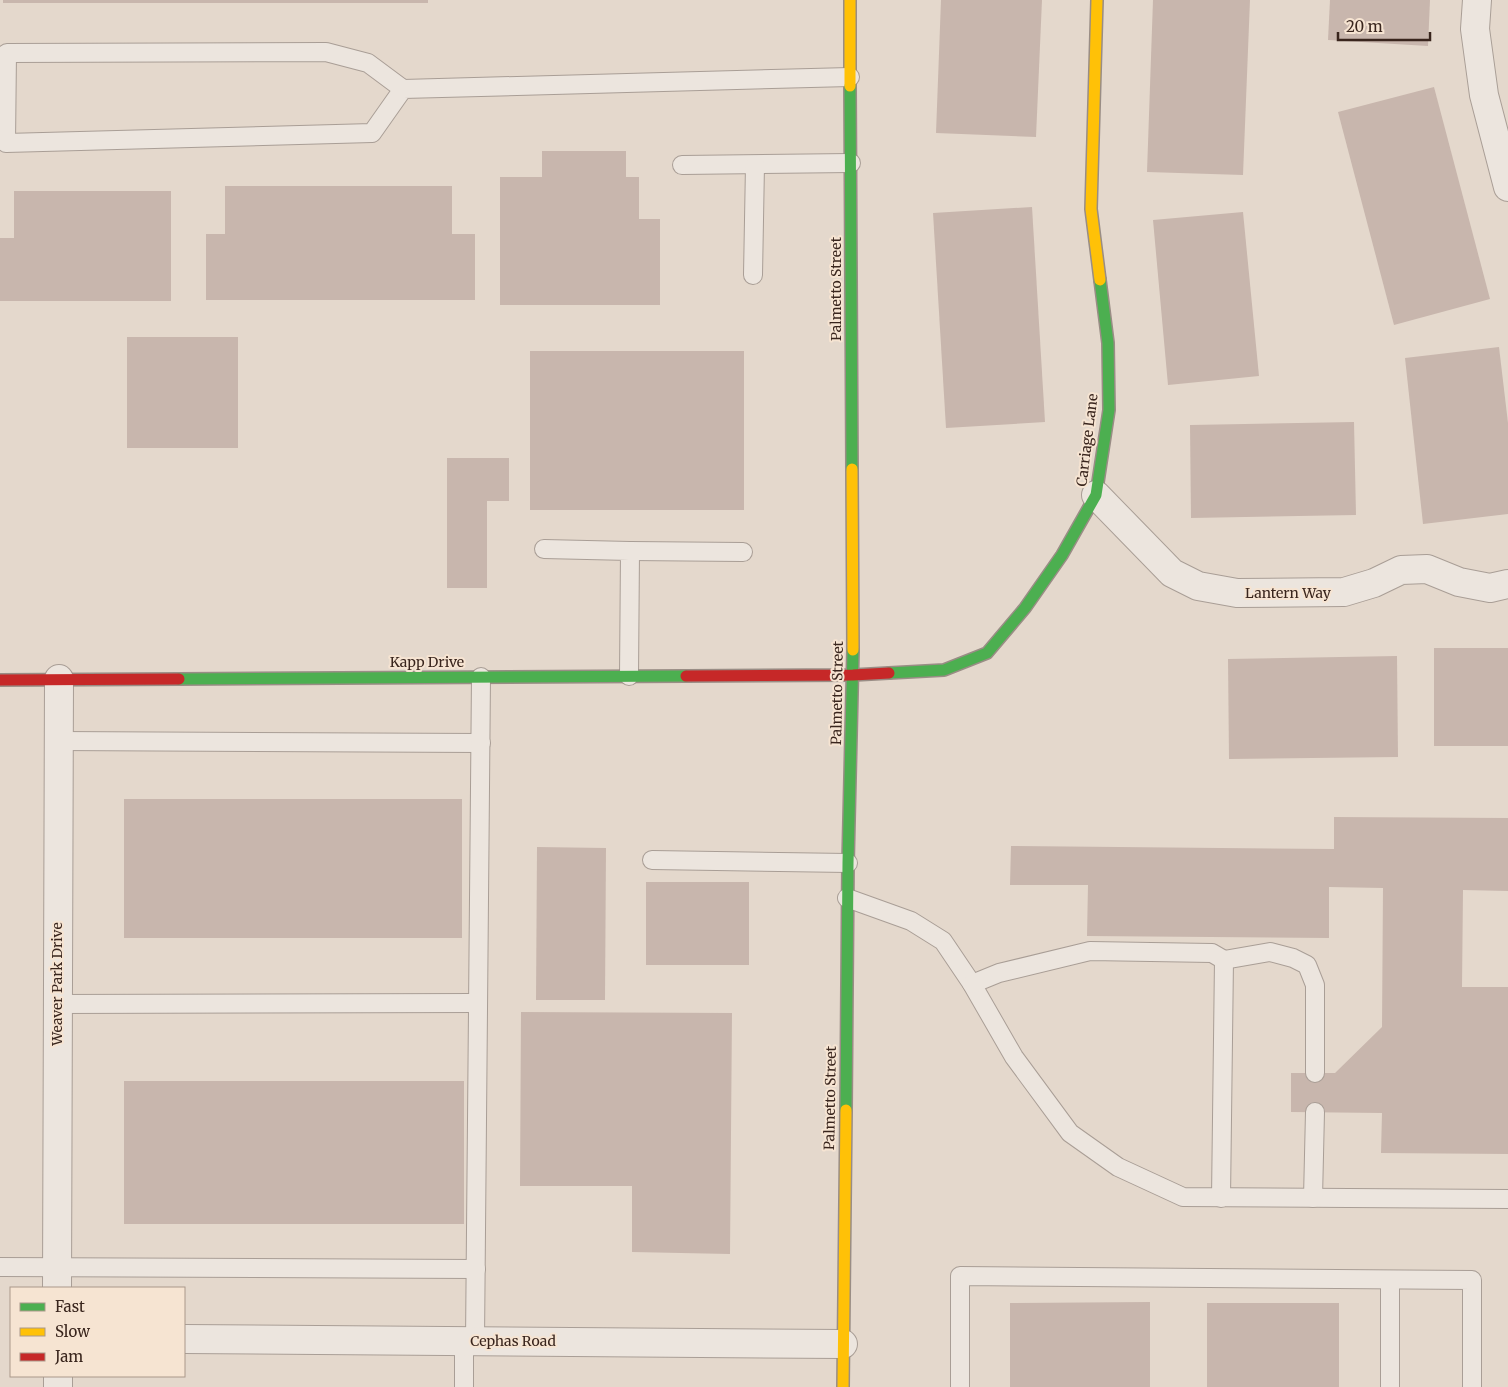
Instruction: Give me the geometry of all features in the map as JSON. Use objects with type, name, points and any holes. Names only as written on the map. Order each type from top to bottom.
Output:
[{"type":"street","name":"Palmetto Street","points":[[842,1387],[847,898],[853,675],[850,0]]},
{"type":"street","name":"Carriage Lane","points":[[853,675],[944,670],[987,654],[1025,608],[1062,555],[1096,495],[1109,410],[1108,343],[1091,209],[1097,0]]},
{"type":"street","points":[[1477,0],[1476,29],[1484,95],[1508,187]]},
{"type":"street","name":"Lantern Way","points":[[1096,495],[1172,573],[1198,586],[1237,593],[1344,592],[1374,583],[1401,570],[1427,569],[1459,582],[1490,588],[1508,584]]},
{"type":"street","name":"Kapp Drive","points":[[0,680],[853,675]]},
{"type":"street","name":"Weaver Park Drive","points":[[56,1277],[59,679]]},
{"type":"street","name":"Cephas Road","points":[[185,1339],[842,1344]]},
{"type":"lane","points":[[404,89],[372,133],[6,143],[7,53],[326,52],[368,63],[404,89],[850,77]]},
{"type":"lane","points":[[682,165],[851,163]]},
{"type":"lane","points":[[753,276],[755,164]]},
{"type":"lane","points":[[544,549],[743,552]]},
{"type":"lane","points":[[629,676],[630,551]]},
{"type":"lane","points":[[464,1387],[476,1269],[482,677]]},
{"type":"lane","points":[[58,741],[481,743]]},
{"type":"lane","points":[[652,860],[848,863]]},
{"type":"lane","points":[[847,898],[911,921],[942,940],[972,984],[1014,1057],[1070,1133],[1118,1167],[1183,1197],[1508,1199]]},
{"type":"lane","points":[[972,984],[999,973],[1090,951],[1212,953],[1224,960],[1270,952],[1293,958],[1307,966],[1315,985],[1315,1073]]},
{"type":"lane","points":[[1222,1198],[1224,960]]},
{"type":"lane","points":[[57,1004],[478,1003]]},
{"type":"lane","points":[[1313,1198],[1315,1112]]},
{"type":"lane","points":[[0,1267],[56,1277],[476,1269]]},
{"type":"lane","points":[[960,1387],[960,1276],[1472,1280],[1472,1387]]},
{"type":"lane","points":[[1390,1280],[1390,1387]]},
{"type":"building","points":[[3,0],[428,0],[428,3],[3,3]]},
{"type":"building","points":[[941,0],[1042,0],[1036,137],[936,133]]},
{"type":"building","points":[[1153,0],[1250,0],[1243,175],[1147,172]]},
{"type":"building","points":[[1330,0],[1430,0],[1428,46],[1328,40]]},
{"type":"building","points":[[1434,87],[1490,299],[1394,325],[1338,112]]},
{"type":"building","points":[[542,151],[626,151],[626,177],[639,177],[639,219],[660,219],[660,305],[500,305],[500,177],[542,177]]},
{"type":"building","points":[[225,186],[452,186],[452,234],[475,234],[475,300],[206,300],[206,234],[225,234]]},
{"type":"building","points":[[14,191],[171,191],[171,301],[0,301],[0,238],[14,238]]},
{"type":"building","points":[[1032,207],[1045,422],[946,428],[933,213]]},
{"type":"building","points":[[1243,212],[1259,376],[1168,385],[1153,220]]},
{"type":"building","points":[[127,337],[238,337],[238,448],[127,448]]},
{"type":"building","points":[[1499,347],[1508,423],[1508,514],[1423,524],[1405,358]]},
{"type":"building","points":[[530,351],[744,351],[744,510],[530,510]]},
{"type":"building","points":[[1354,422],[1356,515],[1191,518],[1190,425]]},
{"type":"building","points":[[447,458],[509,458],[509,501],[487,501],[487,588],[447,588]]},
{"type":"building","points":[[1434,648],[1508,648],[1508,746],[1434,746]]},
{"type":"building","points":[[1397,656],[1398,757],[1229,759],[1228,659]]},
{"type":"building","points":[[124,799],[462,799],[462,938],[124,938]]},
{"type":"building","points":[[1334,817],[1508,818],[1508,891],[1463,890],[1462,987],[1508,987],[1508,1154],[1381,1153],[1382,1113],[1291,1112],[1291,1073],[1335,1073],[1382,1027],[1383,888],[1329,887],[1329,938],[1087,936],[1088,885],[1010,885],[1011,846],[1334,849]]},
{"type":"building","points":[[537,847],[606,848],[605,1000],[536,1000]]},
{"type":"building","points":[[646,882],[749,882],[749,965],[646,965]]},
{"type":"building","points":[[521,1012],[732,1013],[730,1254],[632,1252],[632,1186],[520,1186]]},
{"type":"building","points":[[124,1081],[464,1081],[464,1224],[124,1224]]},
{"type":"building","points":[[1150,1302],[1150,1387],[1010,1387],[1010,1303]]},
{"type":"building","points":[[1207,1303],[1339,1303],[1339,1387],[1207,1387]]},
{"type":"traffic: fast","points":[[850,86],[852,469]]},
{"type":"traffic: fast","points":[[889,673],[944,670],[987,653],[1025,608],[1062,555],[1096,495],[1109,410],[1108,343],[1100,280]]},
{"type":"traffic: fast","points":[[846,1110],[848,863],[853,650]]},
{"type":"traffic: fast","points":[[179,679],[686,676]]},
{"type":"traffic: slow","points":[[850,0],[850,86]]},
{"type":"traffic: slow","points":[[1097,0],[1091,209],[1100,280]]},
{"type":"traffic: slow","points":[[852,469],[853,650]]},
{"type":"traffic: slow","points":[[843,1387],[846,1110]]},
{"type":"traffic: jam","points":[[686,676],[889,673]]},
{"type":"traffic: jam","points":[[0,680],[179,679]]}]
